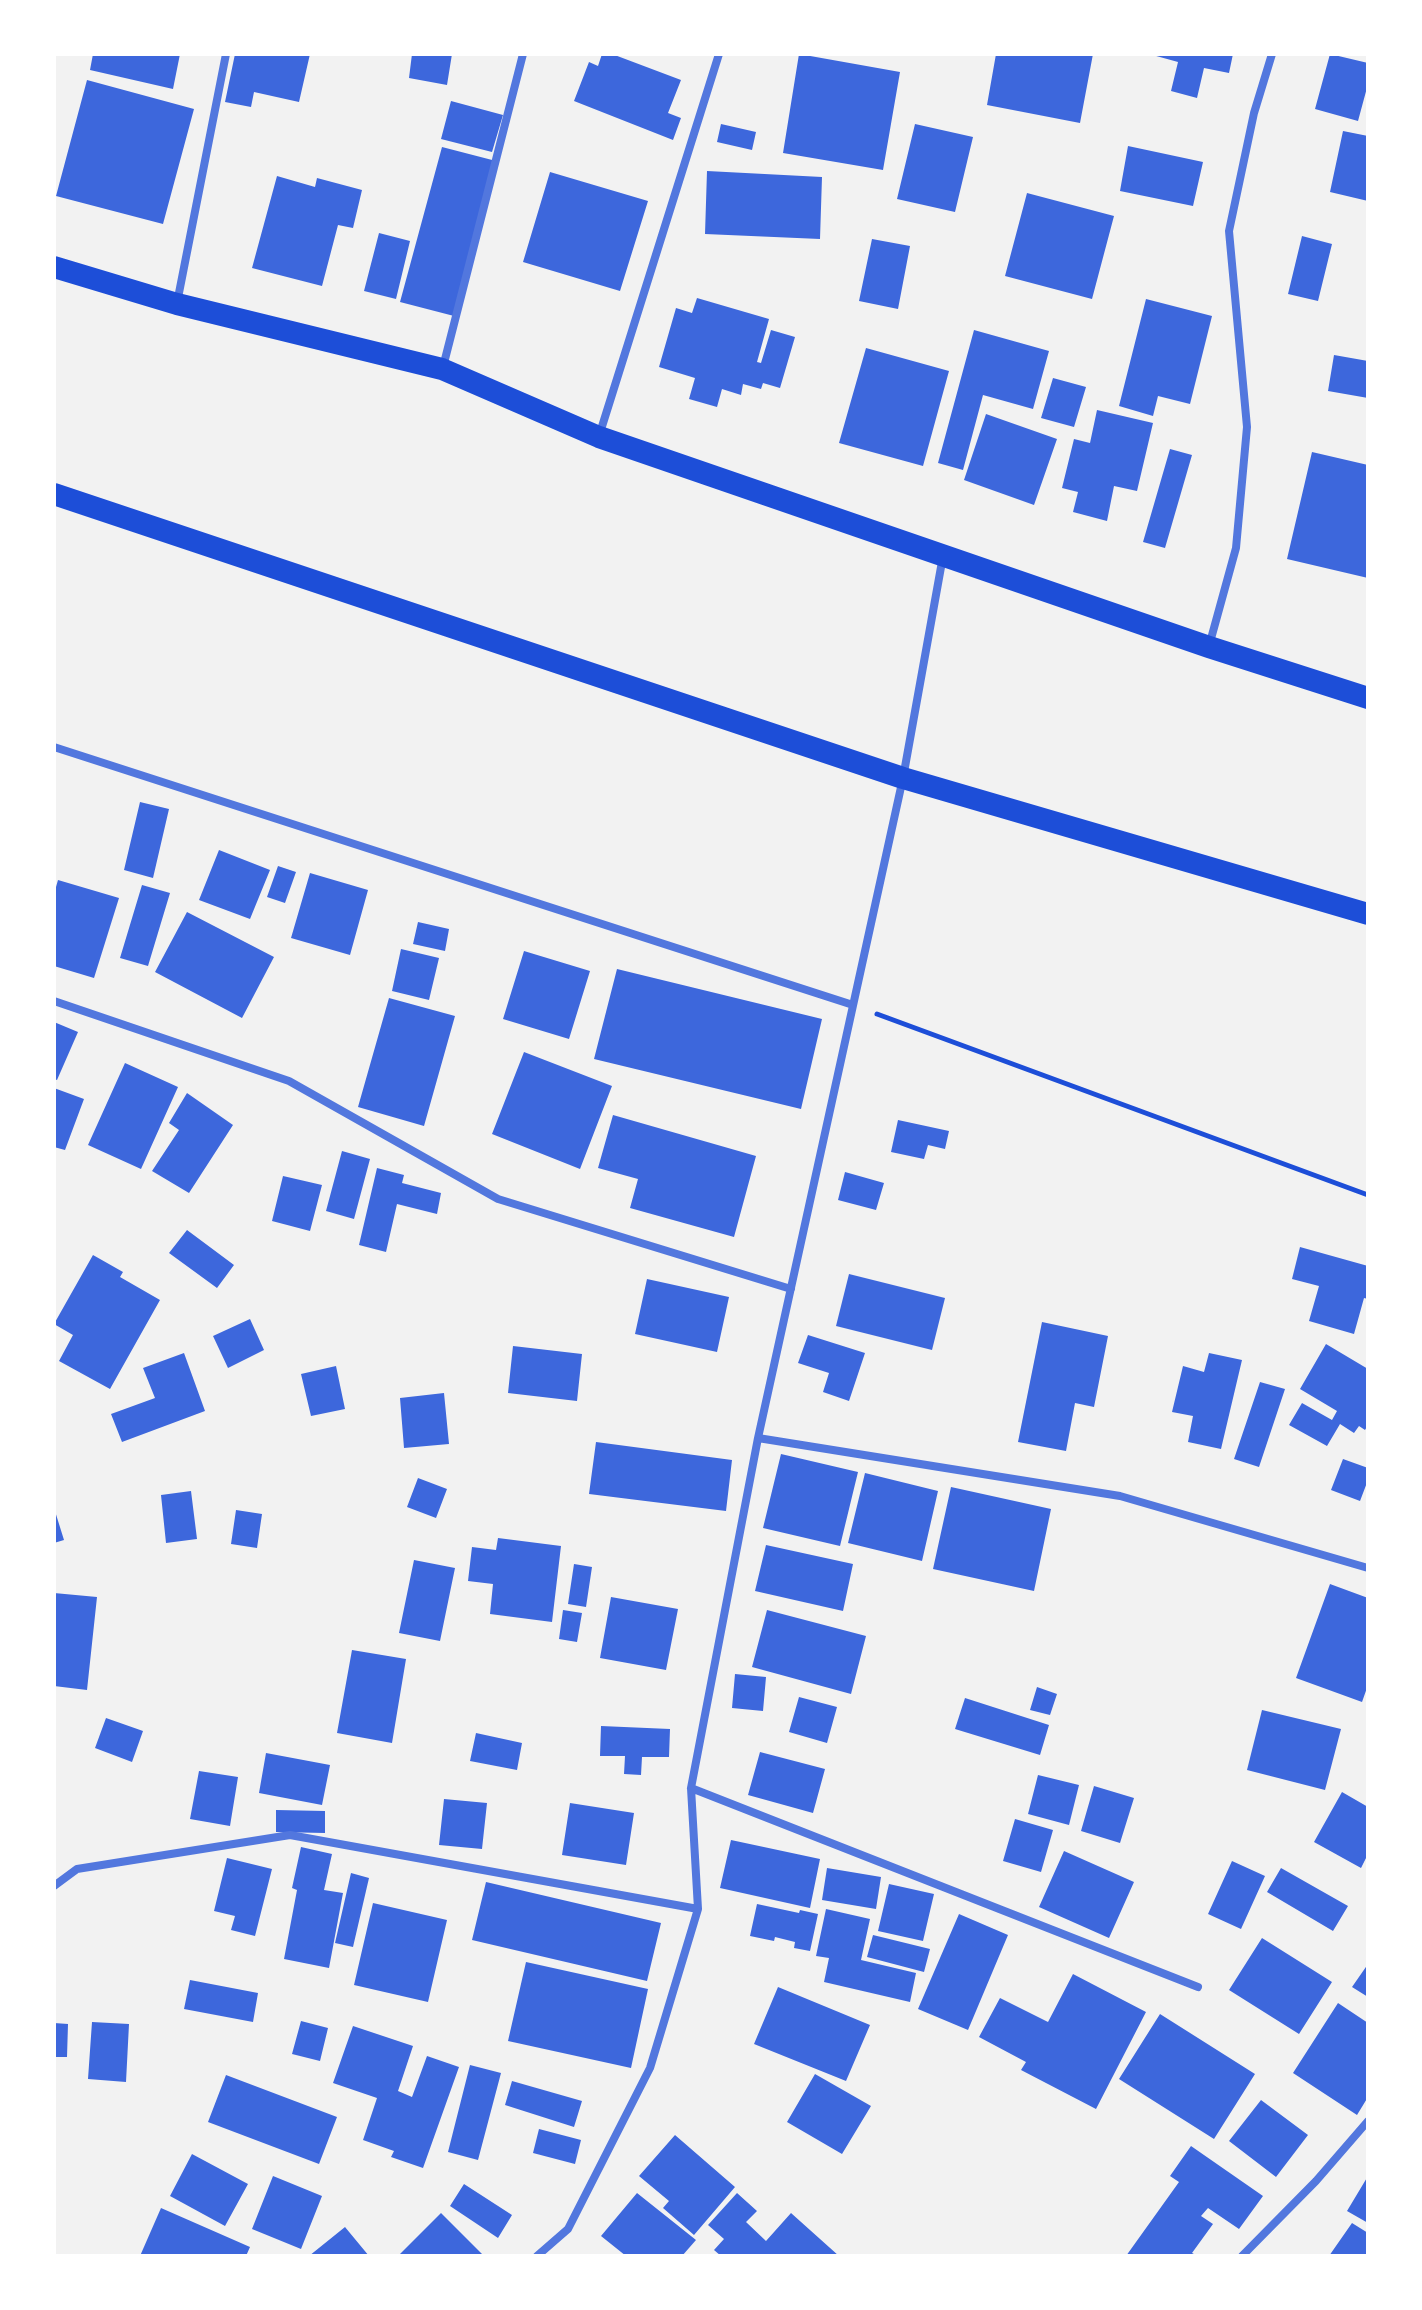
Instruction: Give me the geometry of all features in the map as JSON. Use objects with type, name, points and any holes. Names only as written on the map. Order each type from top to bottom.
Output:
[{"type":"highway","points":[[54,267],[177,304],[442,369],[599,437],[1209,647],[1368,698]]},
{"type":"highway","points":[[54,494],[903,778],[1368,914]]},
{"type":"street","points":[[177,304],[226,54]]},
{"type":"street","points":[[442,369],[523,54]]},
{"type":"street","points":[[599,437],[719,54]]},
{"type":"street","points":[[1209,647],[1236,548],[1247,427],[1229,231],[1254,113],[1272,54]]},
{"type":"street","points":[[537,2256],[568,2229],[650,2068],[698,1909],[691,1788],[758,1438],[903,778],[943,555]]},
{"type":"street","points":[[54,747],[853,1005]]},
{"type":"street","points":[[54,1001],[289,1081],[498,1199],[791,1289]]},
{"type":"street","points":[[758,1438],[1120,1496],[1368,1568]]},
{"type":"street","points":[[691,1788],[1198,1987]]},
{"type":"street","points":[[54,1886],[77,1869],[290,1835],[698,1909]]},
{"type":"street","points":[[1242,2256],[1316,2181],[1368,2121]]},
{"type":"path","points":[[853,1005],[1368,1195]]},
{"type":"building","points":[[93,54],[180,54],[173,89],[90,70]]},
{"type":"building","points":[[235,54],[310,54],[299,102],[254,92],[251,107],[225,102]]},
{"type":"building","points":[[412,54],[452,54],[447,85],[409,78]]},
{"type":"building","points":[[602,54],[612,54],[681,80],[668,113],[681,118],[673,140],[574,101],[589,62],[598,66]]},
{"type":"building","points":[[799,54],[900,72],[883,170],[783,153]]},
{"type":"building","points":[[996,54],[1093,54],[1080,123],[987,105]]},
{"type":"building","points":[[1149,54],[1233,54],[1229,73],[1204,68],[1197,98],[1171,91],[1178,62]]},
{"type":"building","points":[[1330,54],[1368,63],[1368,84],[1358,121],[1315,109]]},
{"type":"building","points":[[87,80],[194,109],[163,224],[56,196]]},
{"type":"building","points":[[451,101],[503,115],[492,152],[441,139]]},
{"type":"building","points":[[721,124],[756,132],[752,150],[717,142]]},
{"type":"building","points":[[915,124],[973,137],[955,212],[897,199]]},
{"type":"building","points":[[1343,131],[1368,136],[1368,201],[1330,192]]},
{"type":"building","points":[[1128,146],[1203,162],[1193,206],[1120,191]]},
{"type":"building","points":[[442,147],[496,161],[454,316],[400,302]]},
{"type":"building","points":[[707,171],[822,177],[820,239],[705,234]]},
{"type":"building","points":[[550,172],[648,201],[620,291],[523,262]]},
{"type":"building","points":[[277,176],[315,187],[317,178],[362,190],[353,228],[338,225],[322,286],[252,268]]},
{"type":"building","points":[[1027,193],[1114,216],[1092,299],[1005,276]]},
{"type":"building","points":[[379,233],[410,241],[396,299],[364,291]]},
{"type":"building","points":[[1302,236],[1332,244],[1318,301],[1288,294]]},
{"type":"building","points":[[872,239],[910,246],[898,309],[859,301]]},
{"type":"building","points":[[697,298],[769,319],[757,362],[761,363],[771,330],[795,337],[780,388],[763,383],[761,389],[743,384],[741,395],[722,389],[717,407],[689,399],[695,378],[659,367],[676,308],[692,313]]},
{"type":"building","points":[[1146,299],[1212,316],[1190,404],[1158,396],[1153,416],[1119,406]]},
{"type":"building","points":[[974,330],[1049,351],[1033,409],[983,395],[963,470],[938,463]]},
{"type":"building","points":[[866,348],[949,371],[923,466],[839,443]]},
{"type":"building","points":[[1334,355],[1368,361],[1368,398],[1328,391]]},
{"type":"building","points":[[1053,378],[1086,387],[1074,427],[1041,418]]},
{"type":"building","points":[[1097,410],[1153,423],[1137,491],[1114,486],[1107,521],[1073,512],[1078,492],[1062,488],[1074,439],[1090,443]]},
{"type":"building","points":[[986,414],[1057,439],[1034,505],[964,480]]},
{"type":"building","points":[[1170,449],[1192,455],[1165,548],[1143,542]]},
{"type":"building","points":[[1312,452],[1368,465],[1368,578],[1287,559]]},
{"type":"building","points":[[140,802],[169,809],[153,878],[124,870]]},
{"type":"building","points":[[219,850],[270,870],[250,919],[199,900]]},
{"type":"building","points":[[278,866],[296,872],[285,903],[267,897]]},
{"type":"building","points":[[310,873],[368,890],[350,955],[291,938]]},
{"type":"building","points":[[58,880],[119,898],[94,978],[54,966],[54,894]]},
{"type":"building","points":[[142,885],[170,893],[148,966],[120,958]]},
{"type":"building","points":[[187,912],[274,957],[242,1018],[155,972]]},
{"type":"building","points":[[418,922],[449,929],[445,951],[413,944]]},
{"type":"building","points":[[401,949],[439,958],[429,1000],[392,991]]},
{"type":"building","points":[[524,951],[590,971],[569,1039],[503,1019]]},
{"type":"building","points":[[617,969],[822,1019],[801,1109],[594,1059]]},
{"type":"building","points":[[389,998],[455,1016],[424,1126],[358,1107]]},
{"type":"building","points":[[54,1022],[78,1032],[57,1080],[54,1079]]},
{"type":"building","points":[[524,1052],[612,1086],[580,1169],[492,1134]]},
{"type":"building","points":[[125,1063],[178,1087],[141,1169],[88,1145]]},
{"type":"building","points":[[54,1088],[84,1099],[65,1150],[54,1147]]},
{"type":"building","points":[[187,1093],[233,1125],[189,1193],[152,1171],[179,1130],[169,1123]]},
{"type":"building","points":[[613,1115],[756,1156],[734,1237],[630,1208],[638,1179],[598,1168]]},
{"type":"building","points":[[898,1120],[949,1131],[945,1149],[928,1145],[924,1159],[891,1152]]},
{"type":"building","points":[[342,1151],[370,1159],[354,1219],[326,1211]]},
{"type":"building","points":[[377,1168],[404,1175],[402,1183],[441,1193],[437,1214],[397,1204],[386,1252],[359,1245]]},
{"type":"building","points":[[845,1172],[884,1183],[876,1210],[838,1200]]},
{"type":"building","points":[[283,1176],[322,1185],[310,1231],[272,1221]]},
{"type":"building","points":[[187,1230],[234,1265],[217,1288],[169,1253]]},
{"type":"building","points":[[1300,1247],[1368,1266],[1368,1299],[1364,1298],[1354,1334],[1309,1321],[1319,1286],[1292,1279]]},
{"type":"building","points":[[93,1255],[123,1272],[120,1277],[160,1300],[110,1389],[59,1361],[73,1335],[54,1324]]},
{"type":"building","points":[[849,1274],[945,1298],[932,1350],[836,1326]]},
{"type":"building","points":[[647,1279],[729,1297],[717,1352],[635,1334]]},
{"type":"building","points":[[250,1319],[264,1350],[228,1368],[213,1336]]},
{"type":"building","points":[[1042,1322],[1108,1336],[1094,1407],[1075,1403],[1066,1451],[1018,1442]]},
{"type":"building","points":[[808,1335],[865,1353],[849,1401],[823,1392],[829,1373],[798,1363]]},
{"type":"building","points":[[1326,1344],[1368,1369],[1368,1425],[1365,1430],[1359,1426],[1354,1433],[1340,1424],[1327,1446],[1289,1425],[1302,1403],[1332,1420],[1337,1411],[1300,1389]]},
{"type":"building","points":[[513,1346],[582,1354],[577,1401],[508,1393]]},
{"type":"building","points":[[184,1353],[205,1411],[122,1442],[111,1414],[155,1398],[143,1368]]},
{"type":"building","points":[[1209,1353],[1242,1360],[1221,1449],[1188,1442],[1193,1416],[1172,1412],[1183,1366],[1204,1372]]},
{"type":"building","points":[[336,1366],[345,1409],[311,1416],[301,1374]]},
{"type":"building","points":[[1260,1382],[1285,1389],[1259,1467],[1234,1459]]},
{"type":"building","points":[[444,1393],[449,1444],[404,1448],[400,1398]]},
{"type":"building","points":[[596,1442],[732,1460],[726,1511],[589,1494]]},
{"type":"building","points":[[781,1454],[858,1472],[840,1546],[763,1528]]},
{"type":"building","points":[[1343,1459],[1368,1468],[1368,1480],[1360,1501],[1331,1490]]},
{"type":"building","points":[[865,1473],[938,1491],[922,1561],[848,1543]]},
{"type":"building","points":[[418,1478],[447,1489],[436,1518],[407,1507]]},
{"type":"building","points":[[951,1487],[1051,1509],[1034,1591],[933,1569]]},
{"type":"building","points":[[191,1491],[197,1539],[166,1543],[161,1495]]},
{"type":"building","points":[[54,1508],[64,1540],[54,1543]]},
{"type":"building","points":[[236,1510],[262,1514],[257,1548],[231,1544]]},
{"type":"building","points":[[498,1538],[561,1546],[552,1622],[490,1614],[493,1584],[468,1581],[472,1547],[496,1550]]},
{"type":"building","points":[[766,1545],[853,1564],[843,1611],[755,1591]]},
{"type":"building","points":[[414,1560],[455,1568],[440,1641],[399,1633]]},
{"type":"building","points":[[574,1564],[592,1567],[586,1607],[568,1604]]},
{"type":"building","points":[[1330,1584],[1368,1598],[1368,1685],[1362,1702],[1296,1678]]},
{"type":"building","points":[[54,1593],[97,1597],[87,1690],[54,1686]]},
{"type":"building","points":[[611,1597],[678,1609],[666,1670],[600,1658]]},
{"type":"building","points":[[563,1610],[582,1613],[577,1642],[559,1639]]},
{"type":"building","points":[[767,1610],[866,1636],[851,1694],[752,1667]]},
{"type":"building","points":[[352,1650],[406,1659],[392,1743],[337,1733]]},
{"type":"building","points":[[735,1674],[766,1677],[763,1711],[732,1708]]},
{"type":"building","points":[[1037,1687],[1057,1694],[1050,1715],[1030,1710]]},
{"type":"building","points":[[799,1697],[837,1707],[827,1743],[789,1732]]},
{"type":"building","points":[[965,1698],[1049,1725],[1040,1755],[955,1729]]},
{"type":"building","points":[[1262,1710],[1341,1729],[1325,1790],[1247,1770]]},
{"type":"building","points":[[106,1718],[143,1731],[132,1762],[95,1748]]},
{"type":"building","points":[[601,1726],[670,1729],[669,1757],[642,1757],[641,1775],[624,1774],[625,1756],[600,1756]]},
{"type":"building","points":[[476,1733],[522,1743],[517,1770],[470,1761]]},
{"type":"building","points":[[760,1752],[825,1769],[813,1813],[748,1795]]},
{"type":"building","points":[[266,1753],[330,1765],[322,1805],[259,1793]]},
{"type":"building","points":[[199,1771],[238,1777],[230,1826],[190,1819]]},
{"type":"building","points":[[1038,1775],[1079,1785],[1069,1825],[1028,1814]]},
{"type":"building","points":[[1094,1786],[1134,1798],[1120,1843],[1081,1831]]},
{"type":"building","points":[[1342,1792],[1368,1807],[1368,1854],[1361,1868],[1314,1842]]},
{"type":"building","points":[[444,1799],[487,1803],[482,1849],[439,1845]]},
{"type":"building","points":[[570,1803],[634,1813],[626,1865],[562,1855]]},
{"type":"building","points":[[276,1810],[325,1811],[325,1833],[276,1832]]},
{"type":"building","points":[[1015,1819],[1053,1830],[1041,1872],[1003,1861]]},
{"type":"building","points":[[731,1840],[820,1859],[810,1908],[720,1888]]},
{"type":"building","points":[[301,1847],[332,1854],[324,1890],[343,1893],[329,1968],[284,1959],[297,1890],[292,1888]]},
{"type":"building","points":[[1064,1851],[1134,1882],[1109,1938],[1039,1907]]},
{"type":"building","points":[[227,1858],[272,1869],[255,1936],[231,1930],[235,1916],[214,1911]]},
{"type":"building","points":[[1232,1861],[1265,1876],[1241,1929],[1208,1914]]},
{"type":"building","points":[[827,1868],[881,1877],[876,1909],[822,1900]]},
{"type":"building","points":[[1281,1868],[1348,1906],[1333,1931],[1267,1892]]},
{"type":"building","points":[[351,1873],[369,1878],[353,1947],[335,1943]]},
{"type":"building","points":[[486,1882],[661,1923],[647,1981],[472,1940]]},
{"type":"building","points":[[889,1884],[934,1894],[923,1941],[878,1931]]},
{"type":"building","points":[[373,1903],[447,1920],[428,2002],[354,1985]]},
{"type":"building","points":[[757,1904],[818,1914],[810,1951],[794,1948],[795,1942],[775,1937],[774,1941],[750,1936]]},
{"type":"building","points":[[826,1909],[870,1919],[861,1960],[916,1973],[910,2002],[824,1982],[829,1958],[816,1956]]},
{"type":"building","points":[[959,1914],[1008,1935],[968,2030],[918,2009]]},
{"type":"building","points":[[873,1935],[930,1949],[924,1972],[867,1957]]},
{"type":"building","points":[[1262,1938],[1332,1982],[1299,2034],[1229,1990]]},
{"type":"building","points":[[526,1962],[648,1989],[631,2068],[508,2041]]},
{"type":"building","points":[[1368,1964],[1368,1997],[1352,1987]]},
{"type":"building","points":[[1073,1974],[1146,2012],[1096,2109],[1021,2070],[1026,2062],[979,2037],[1000,1998],[1048,2022]]},
{"type":"building","points":[[190,1980],[258,1993],[253,2022],[184,2009]]},
{"type":"building","points":[[778,1987],[870,2025],[846,2081],[754,2044]]},
{"type":"building","points":[[1338,2003],[1368,2023],[1368,2097],[1357,2115],[1293,2073]]},
{"type":"building","points":[[1160,2014],[1255,2074],[1214,2139],[1119,2079]]},
{"type":"building","points":[[301,2021],[328,2028],[320,2061],[292,2054]]},
{"type":"building","points":[[92,2022],[129,2024],[126,2082],[88,2079]]},
{"type":"building","points":[[54,2023],[68,2024],[67,2057],[54,2057]]},
{"type":"building","points":[[353,2026],[413,2046],[398,2091],[412,2097],[427,2056],[459,2067],[423,2168],[391,2157],[394,2151],[363,2140],[377,2098],[333,2083]]},
{"type":"building","points":[[470,2065],[501,2073],[478,2160],[448,2152]]},
{"type":"building","points":[[815,2074],[871,2106],[842,2154],[787,2122]]},
{"type":"building","points":[[226,2075],[337,2117],[319,2164],[208,2122]]},
{"type":"building","points":[[512,2081],[582,2101],[574,2127],[505,2105]]},
{"type":"building","points":[[1261,2100],[1308,2135],[1276,2177],[1229,2141]]},
{"type":"building","points":[[539,2129],[581,2140],[575,2164],[533,2153]]},
{"type":"building","points":[[675,2135],[735,2187],[694,2235],[663,2208],[669,2201],[639,2176]]},
{"type":"building","points":[[1191,2146],[1263,2196],[1239,2229],[1208,2208],[1201,2216],[1213,2224],[1192,2253],[1198,2256],[1126,2256],[1179,2182],[1170,2176]]},
{"type":"building","points":[[192,2154],[248,2184],[225,2226],[170,2196]]},
{"type":"building","points":[[273,2176],[322,2196],[301,2249],[252,2229]]},
{"type":"building","points":[[1368,2176],[1368,2223],[1347,2211]]},
{"type":"building","points":[[464,2184],[512,2215],[498,2238],[450,2206]]},
{"type":"building","points":[[637,2193],[696,2240],[682,2256],[626,2256],[601,2236]]},
{"type":"building","points":[[737,2193],[757,2211],[746,2222],[766,2241],[791,2213],[839,2256],[721,2256],[714,2250],[724,2239],[708,2225]]},
{"type":"building","points":[[161,2208],[250,2247],[246,2256],[140,2256]]},
{"type":"building","points":[[441,2213],[484,2256],[398,2256]]},
{"type":"building","points":[[1352,2223],[1368,2233],[1368,2256],[1329,2256]]},
{"type":"building","points":[[345,2227],[369,2256],[309,2256]]}]
